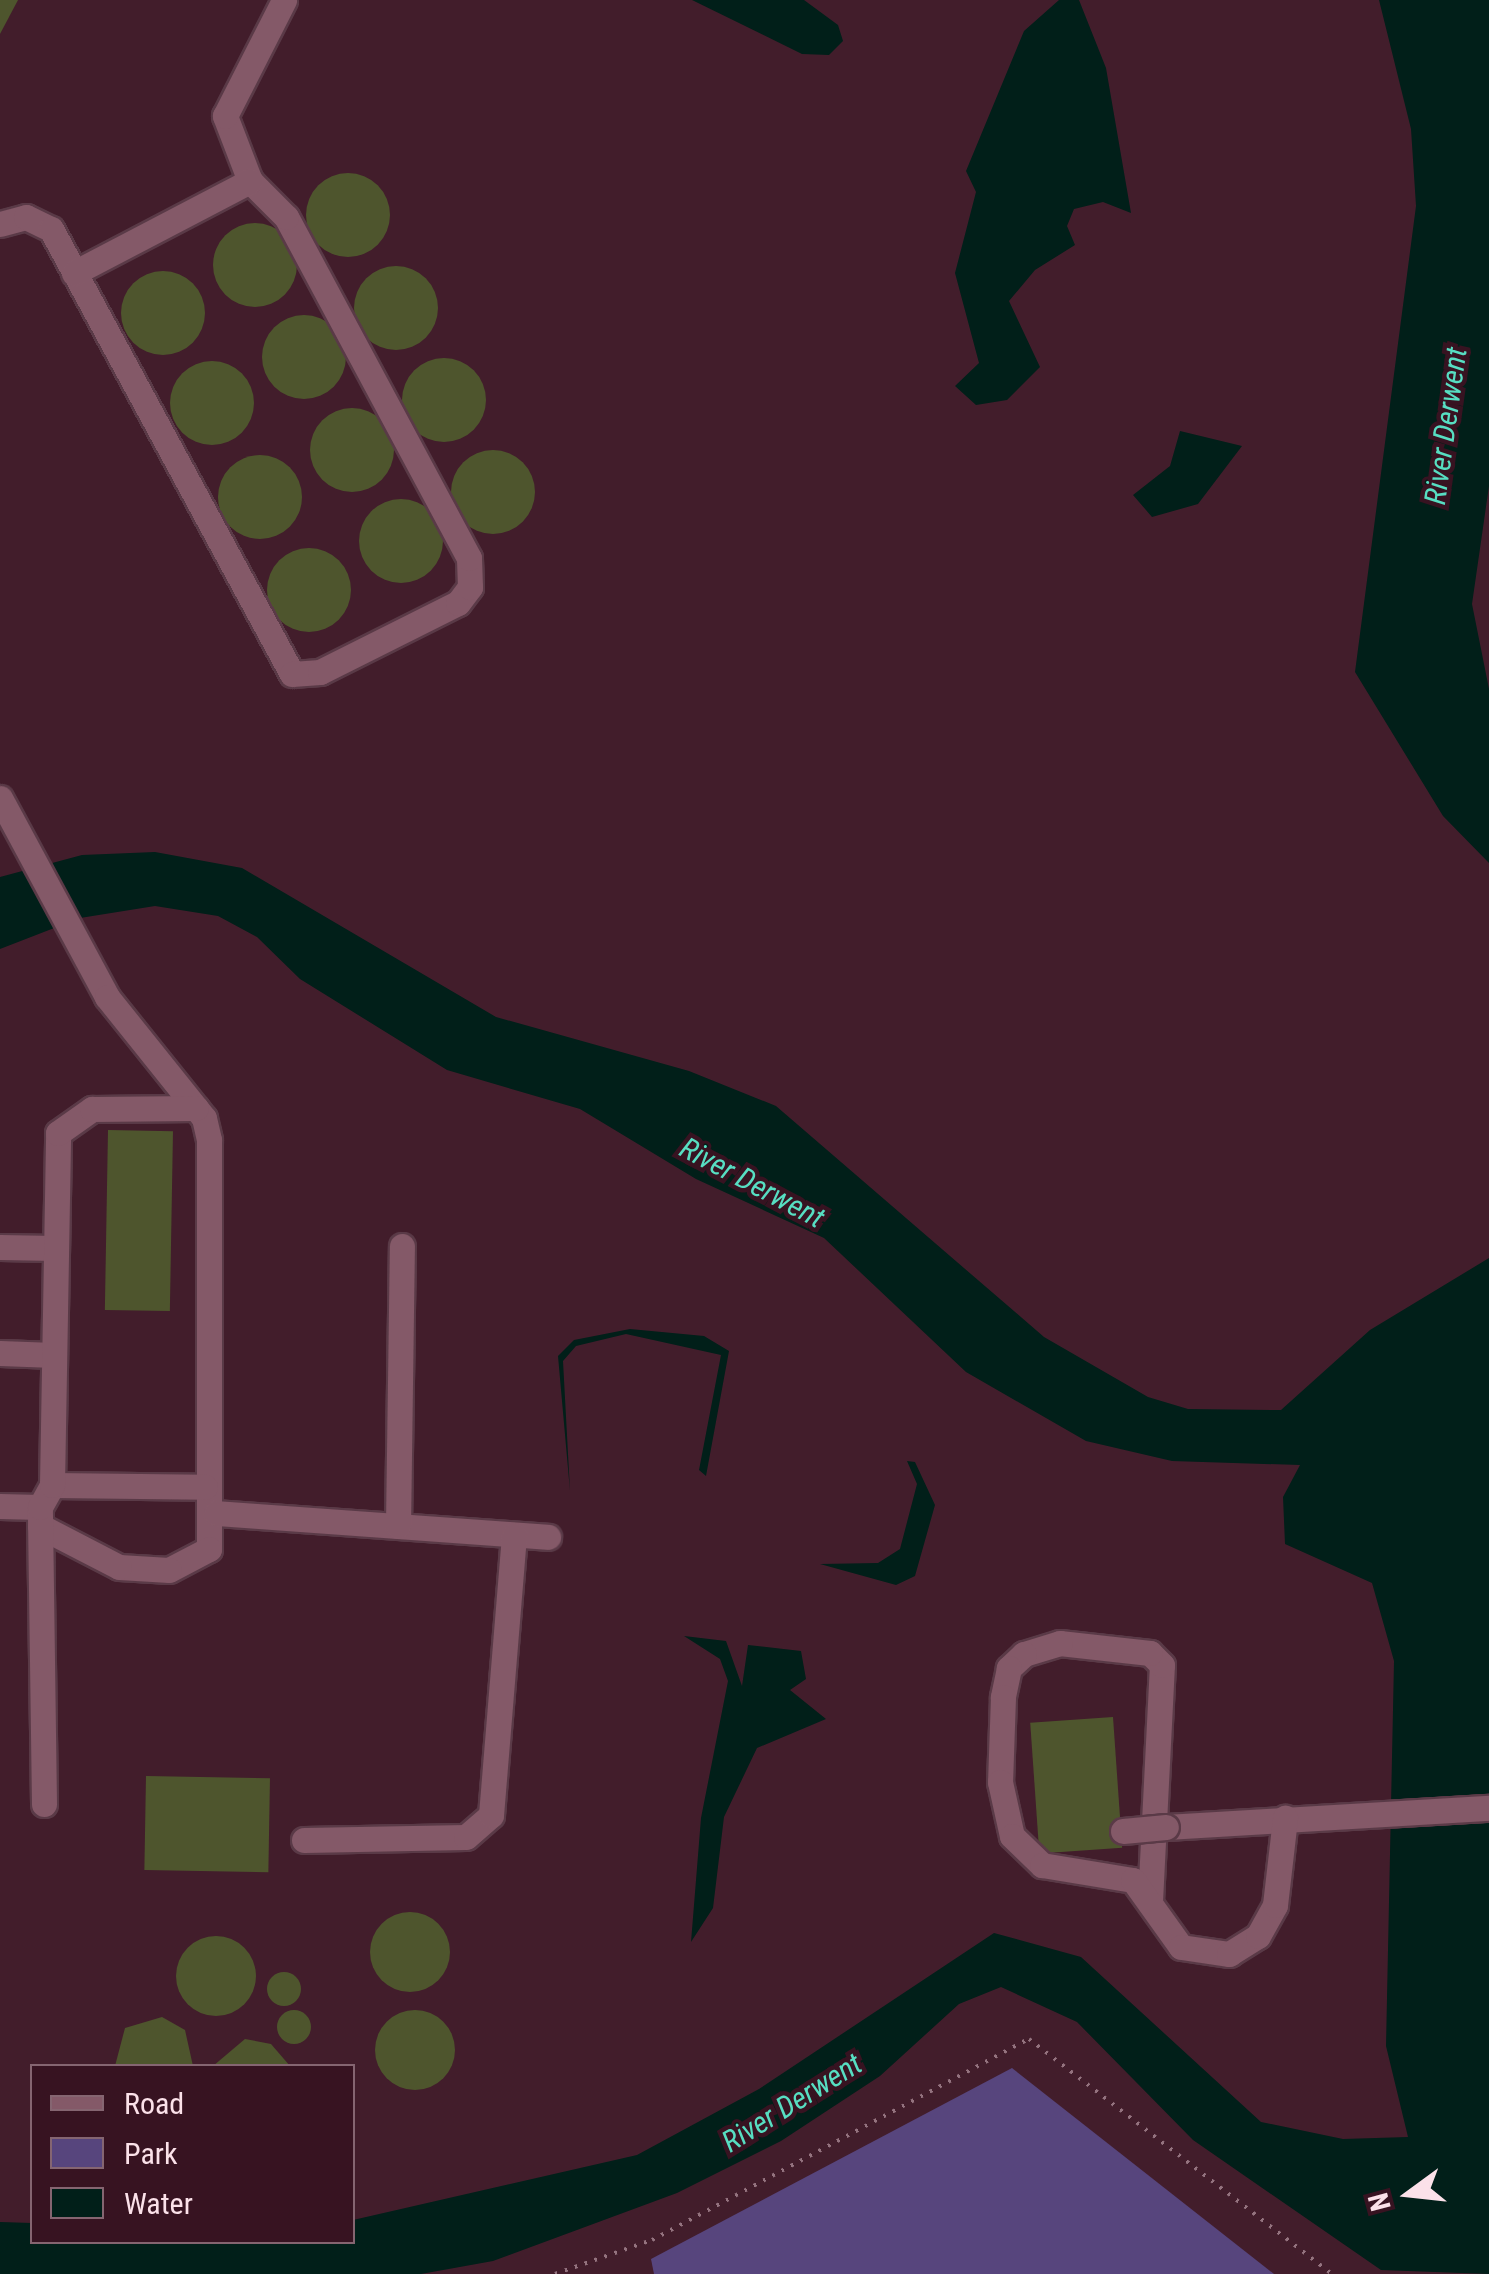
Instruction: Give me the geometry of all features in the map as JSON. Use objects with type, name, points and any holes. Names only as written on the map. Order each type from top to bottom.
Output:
[{"type":"lane","points":[[0,224],[39,221],[74,273],[292,674],[320,672],[458,603],[470,587],[469,558],[286,217],[250,181],[226,108],[284,0]]},
{"type":"lane","points":[[74,273],[250,181]]},
{"type":"lane","points":[[0,798],[108,997],[196,1108],[209,1140],[205,1487],[216,1512],[209,1549],[169,1570],[91,1557],[44,1506]]},
{"type":"lane","points":[[44,1804],[44,1506],[54,1354],[56,1146],[68,1120],[92,1109],[196,1108]]},
{"type":"lane","points":[[398,1526],[402,1246]]},
{"type":"lane","points":[[0,1247],[55,1248]]},
{"type":"lane","points":[[0,1353],[54,1354]]},
{"type":"lane","points":[[0,1506],[44,1506],[205,1487]]},
{"type":"lane","points":[[216,1512],[548,1538]]},
{"type":"lane","points":[[304,1840],[466,1837],[491,1815],[514,1535]]},
{"type":"lane","points":[[1150,1901],[1162,1665],[1150,1653],[1060,1643],[1024,1654],[1009,1668],[1003,1697],[1000,1782],[1012,1836],[1042,1865],[1133,1880],[1181,1948],[1228,1954],[1243,1945],[1275,1905],[1285,1818]]},
{"type":"lane","points":[[1123,1831],[1352,1812],[1489,1808]]},
{"type":"path","points":[[554,2274],[652,2240],[1030,2039],[1332,2274]]},
{"type":"green space","points":[[1012,2068],[1274,2274],[654,2274],[651,2259]]},
{"type":"water","points":[[692,0],[804,0],[838,25],[843,41],[829,55],[802,54]]},
{"type":"water","points":[[1059,0],[1079,0],[1106,68],[1131,213],[1103,202],[1074,209],[1067,226],[1075,245],[1035,270],[1009,301],[1040,367],[1007,400],[976,405],[955,386],[979,363],[955,273],[976,192],[966,171],[1024,31]]},
{"type":"water","name":"River Derwent","points":[[1379,0],[1489,0],[1489,486],[1472,604],[1489,689],[1489,863],[1443,816],[1355,672],[1416,206],[1411,129]]},
{"type":"water","points":[[1180,431],[1242,446],[1198,504],[1152,517],[1133,495],[1170,466]]},
{"type":"water","name":"River Derwent","points":[[155,852],[242,868],[496,1017],[689,1071],[776,1106],[1044,1337],[1148,1397],[1188,1409],[1281,1410],[1370,1330],[1489,1258],[1489,2274],[1381,2270],[1193,2140],[1077,2022],[1001,1987],[959,2004],[880,2076],[781,2141],[677,2193],[493,2261],[421,2274],[0,2274],[0,2222],[30,2223],[30,2244],[355,2244],[355,2220],[637,2155],[759,2089],[994,1933],[1081,1957],[1261,2122],[1343,2139],[1408,2137],[1386,2046],[1394,1661],[1372,1583],[1285,1544],[1283,1497],[1300,1465],[1172,1461],[1086,1441],[966,1372],[824,1238],[696,1179],[580,1109],[447,1070],[300,979],[257,937],[218,916],[155,906],[80,918],[0,949],[0,877],[82,855]]},
{"type":"water","points":[[630,1329],[704,1336],[729,1351],[706,1476],[699,1470],[721,1355],[626,1334],[576,1346],[563,1361],[570,1491],[558,1356],[574,1340]]},
{"type":"water","points":[[907,1461],[915,1462],[935,1505],[915,1576],[896,1585],[820,1564],[878,1563],[900,1549],[917,1484]]},
{"type":"water","points":[[684,1636],[726,1641],[742,1686],[748,1645],[801,1651],[806,1679],[790,1690],[826,1719],[757,1748],[724,1817],[713,1908],[691,1942],[701,1818],[728,1681],[720,1659]]},
{"type":"building","points":[[0,0],[18,0],[0,34]]},
{"type":"building","points":[[348,173],[364,176],[378,185],[387,199],[387,231],[378,245],[364,254],[348,257],[332,254],[318,245],[309,231],[306,215],[309,199],[318,185],[332,176]]},
{"type":"building","points":[[255,223],[271,226],[285,235],[294,249],[294,281],[285,295],[271,304],[255,307],[239,304],[225,295],[216,281],[213,265],[216,249],[225,235],[239,226]]},
{"type":"building","points":[[396,266],[412,269],[426,278],[435,292],[435,324],[426,338],[412,347],[396,350],[380,347],[366,338],[357,324],[354,308],[357,292],[366,278],[380,269]]},
{"type":"building","points":[[163,271],[179,274],[193,283],[202,297],[202,329],[193,343],[179,352],[163,355],[147,352],[133,343],[124,329],[121,313],[124,297],[133,283],[147,274]]},
{"type":"building","points":[[304,315],[320,318],[334,327],[343,341],[343,373],[334,387],[320,396],[304,399],[288,396],[274,387],[265,373],[262,357],[265,341],[274,327],[288,318]]},
{"type":"building","points":[[444,358],[460,361],[474,370],[483,384],[483,416],[474,430],[460,439],[444,442],[428,439],[414,430],[405,416],[402,400],[405,384],[414,370],[428,361]]},
{"type":"building","points":[[212,361],[228,364],[242,373],[251,387],[251,419],[242,433],[228,442],[212,445],[196,442],[182,433],[173,419],[170,403],[173,387],[182,373],[196,364]]},
{"type":"building","points":[[352,408],[368,411],[382,420],[391,434],[391,466],[382,480],[368,489],[352,492],[336,489],[322,480],[313,466],[310,450],[313,434],[322,420],[336,411]]},
{"type":"building","points":[[493,450],[509,453],[523,462],[532,476],[532,508],[523,522],[509,531],[493,534],[477,531],[463,522],[454,508],[451,492],[454,476],[463,462],[477,453]]},
{"type":"building","points":[[260,455],[276,458],[290,467],[299,481],[299,513],[290,527],[276,536],[260,539],[244,536],[230,527],[221,513],[218,497],[221,481],[230,467],[244,458]]},
{"type":"building","points":[[401,499],[417,502],[431,511],[440,525],[440,557],[431,571],[417,580],[401,583],[385,580],[371,571],[362,557],[359,541],[362,525],[371,511],[385,502]]},
{"type":"building","points":[[309,548],[325,551],[339,560],[348,574],[348,606],[339,620],[325,629],[309,632],[293,629],[279,620],[270,606],[267,590],[270,574],[279,560],[293,551]]},
{"type":"building","points":[[108,1130],[173,1131],[170,1311],[105,1310]]},
{"type":"building","points":[[1113,1717],[1122,1848],[1039,1853],[1030,1723]]},
{"type":"building","points":[[146,1776],[270,1778],[268,1872],[144,1870]]},
{"type":"building","points":[[410,1912],[425,1915],[438,1924],[447,1937],[447,1967],[438,1980],[425,1989],[410,1992],[395,1989],[382,1980],[373,1967],[370,1952],[373,1937],[382,1924],[395,1915]]},
{"type":"building","points":[[216,1936],[231,1939],[244,1948],[253,1961],[253,1991],[244,2004],[231,2013],[216,2016],[201,2013],[188,2004],[179,1991],[176,1976],[179,1961],[188,1948],[201,1939]]},
{"type":"building","points":[[284,1972],[296,1977],[301,1989],[296,2001],[284,2006],[272,2001],[267,1989],[272,1977]]},
{"type":"building","points":[[294,2010],[306,2015],[311,2027],[306,2039],[294,2044],[282,2039],[277,2027],[282,2015]]},
{"type":"building","points":[[415,2010],[430,2013],[443,2022],[452,2035],[452,2065],[443,2078],[430,2087],[415,2090],[400,2087],[387,2078],[378,2065],[375,2050],[378,2035],[387,2022],[400,2013]]},
{"type":"building","points":[[162,2017],[185,2030],[193,2064],[116,2064],[125,2028]]},
{"type":"building","points":[[245,2039],[271,2044],[288,2064],[215,2064]]}]
